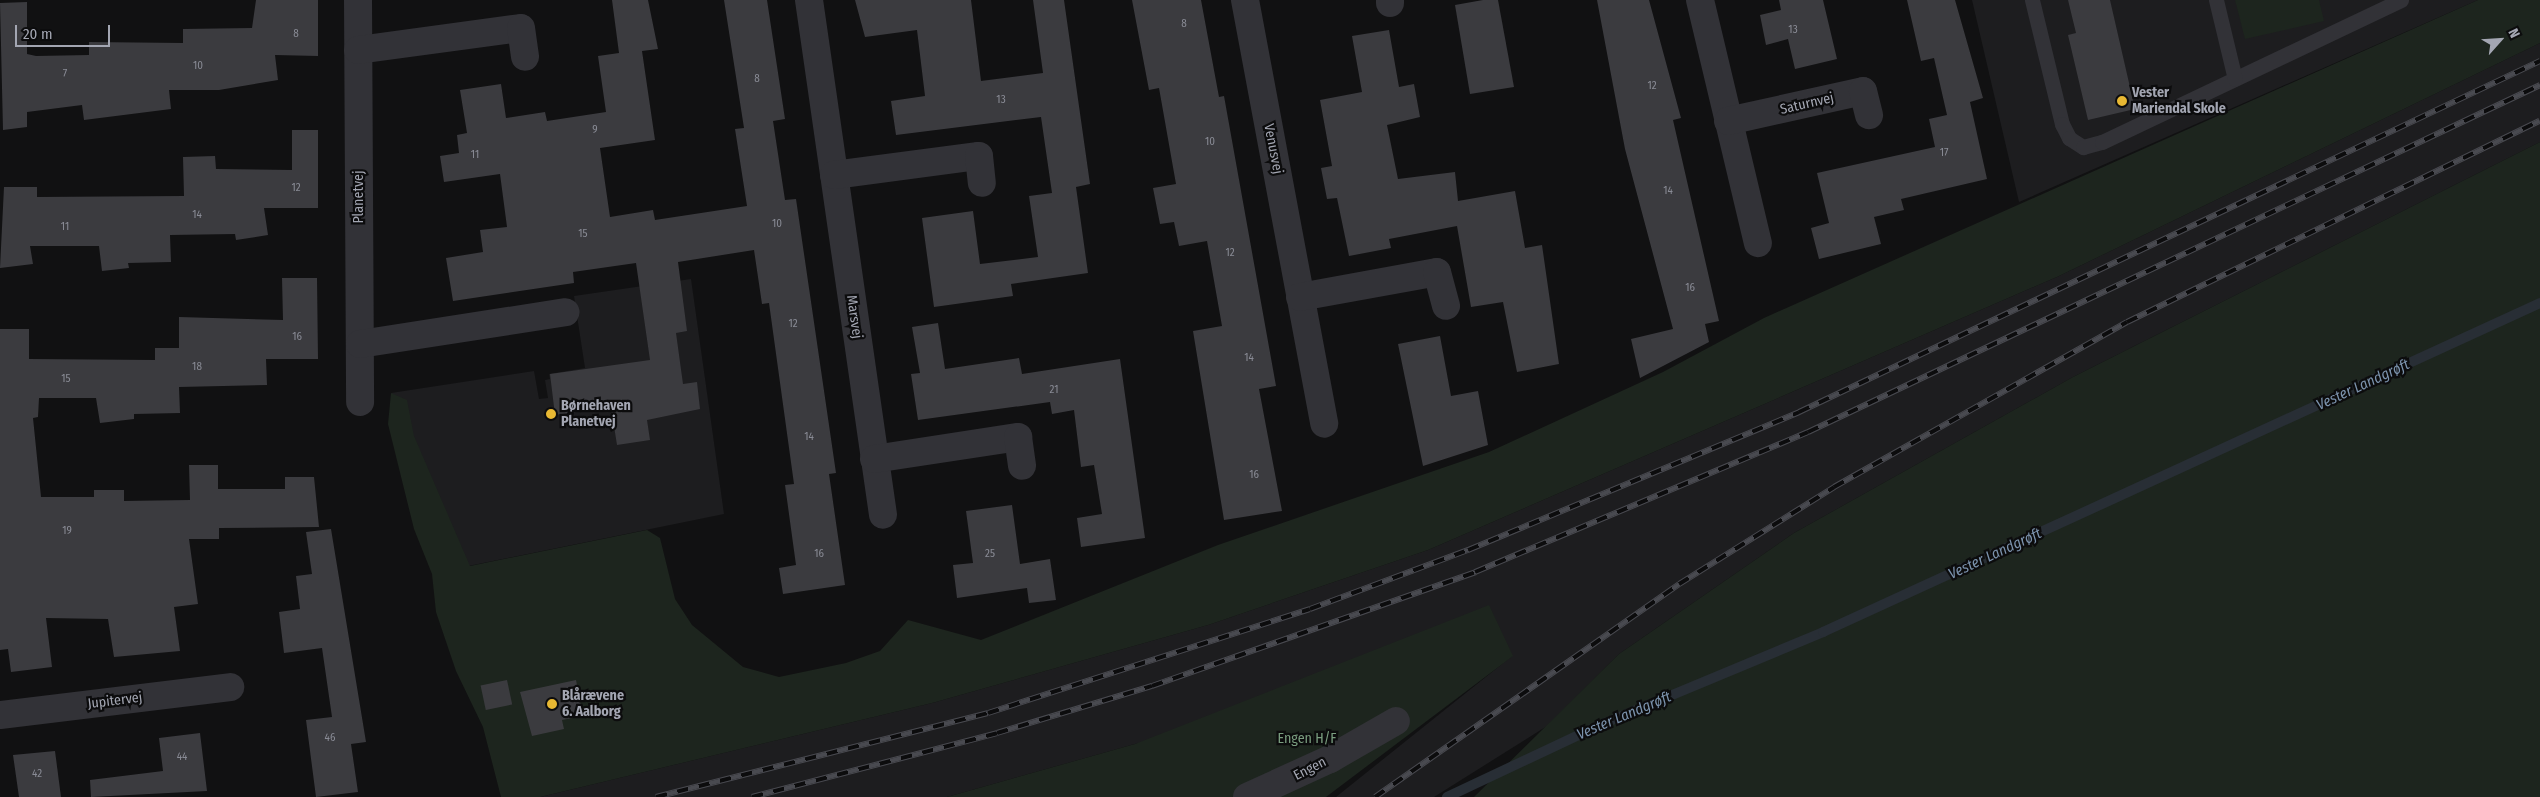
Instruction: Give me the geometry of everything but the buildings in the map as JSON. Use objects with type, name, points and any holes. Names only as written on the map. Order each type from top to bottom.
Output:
[{"type":"street","name":"Planetvej","points":[[358,0],[360,402]]},
{"type":"street","name":"Marsvej","points":[[810,0],[883,515]]},
{"type":"street","name":"Venusvej","points":[[1245,0],[1324,424]]},
{"type":"street","points":[[1700,0],[1758,243]]},
{"type":"street","points":[[358,50],[521,28],[525,57]]},
{"type":"street","name":"Saturnvej","points":[[1728,121],[1863,91],[1869,115]]},
{"type":"street","points":[[834,175],[979,156],[982,183]]},
{"type":"street","points":[[1300,297],[1437,272],[1446,306]]},
{"type":"street","points":[[360,344],[566,312]]},
{"type":"street","points":[[874,459],[1018,437],[1022,466]]},
{"type":"street","name":"Jupitervej","points":[[0,715],[230,687]]},
{"type":"street","name":"Engen","points":[[1248,797],[1396,721]]},
{"type":"lane","points":[[2032,0],[2062,124],[2069,138],[2082,147],[2102,142],[2400,0]]},
{"type":"lane","points":[[2216,0],[2235,79]]},
{"type":"shaded area","name":"Vester Mariendal Skole","points":[[1972,0],[2478,0],[2019,202]]},
{"type":"shaded area","points":[[2540,43],[2540,142],[2073,377],[1794,533],[1619,654],[1547,726],[1434,797],[1336,797],[1512,656],[1135,744],[947,797],[540,797],[932,703],[1208,625],[1428,550],[2059,276]]},
{"type":"shaded area","name":"Børnehaven Planetvej","points":[[691,279],[724,514],[444,571],[391,393],[534,371],[539,399],[548,398],[545,380],[550,379],[549,374],[585,368],[574,296]]},
{"type":"green space","points":[[2235,0],[2319,0],[2324,21],[2245,39]]},
{"type":"green space","points":[[2478,0],[2540,0],[2540,43],[2059,276],[1428,550],[1208,625],[932,703],[540,797],[501,797],[483,727],[456,671],[436,612],[432,574],[414,529],[388,424],[391,393],[407,400],[414,436],[470,566],[647,530],[660,538],[675,599],[692,625],[743,667],[779,677],[846,663],[880,651],[908,620],[981,640],[1218,545],[1489,452],[1663,372],[1764,318]]},
{"type":"green space","points":[[2540,142],[2540,797],[1474,797],[1619,654],[1794,533],[2073,377]]},
{"type":"green space","name":"Engen H/F","points":[[1489,605],[1513,656],[1326,797],[947,797],[1135,744]]},
{"type":"waterway","name":"Vester Landgrøft","points":[[1447,797],[1600,725],[1823,632],[2540,303]]},
{"type":"railway","points":[[656,797],[988,713],[1310,609],[1468,550],[1799,412],[2540,61]]},
{"type":"railway","points":[[752,797],[997,733],[1152,686],[1475,572],[1808,432],[2540,85]]},
{"type":"railway","points":[[1375,797],[1679,584],[1834,487],[2127,322],[2540,121]]},
{"type":"place","name":"Vester Mariendal Skole","points":[[2122,101]]},
{"type":"place","name":"Børnehaven Planetvej","points":[[551,414]]},
{"type":"place","name":"Blårævene 6. Aalborg","points":[[552,704]]}]
